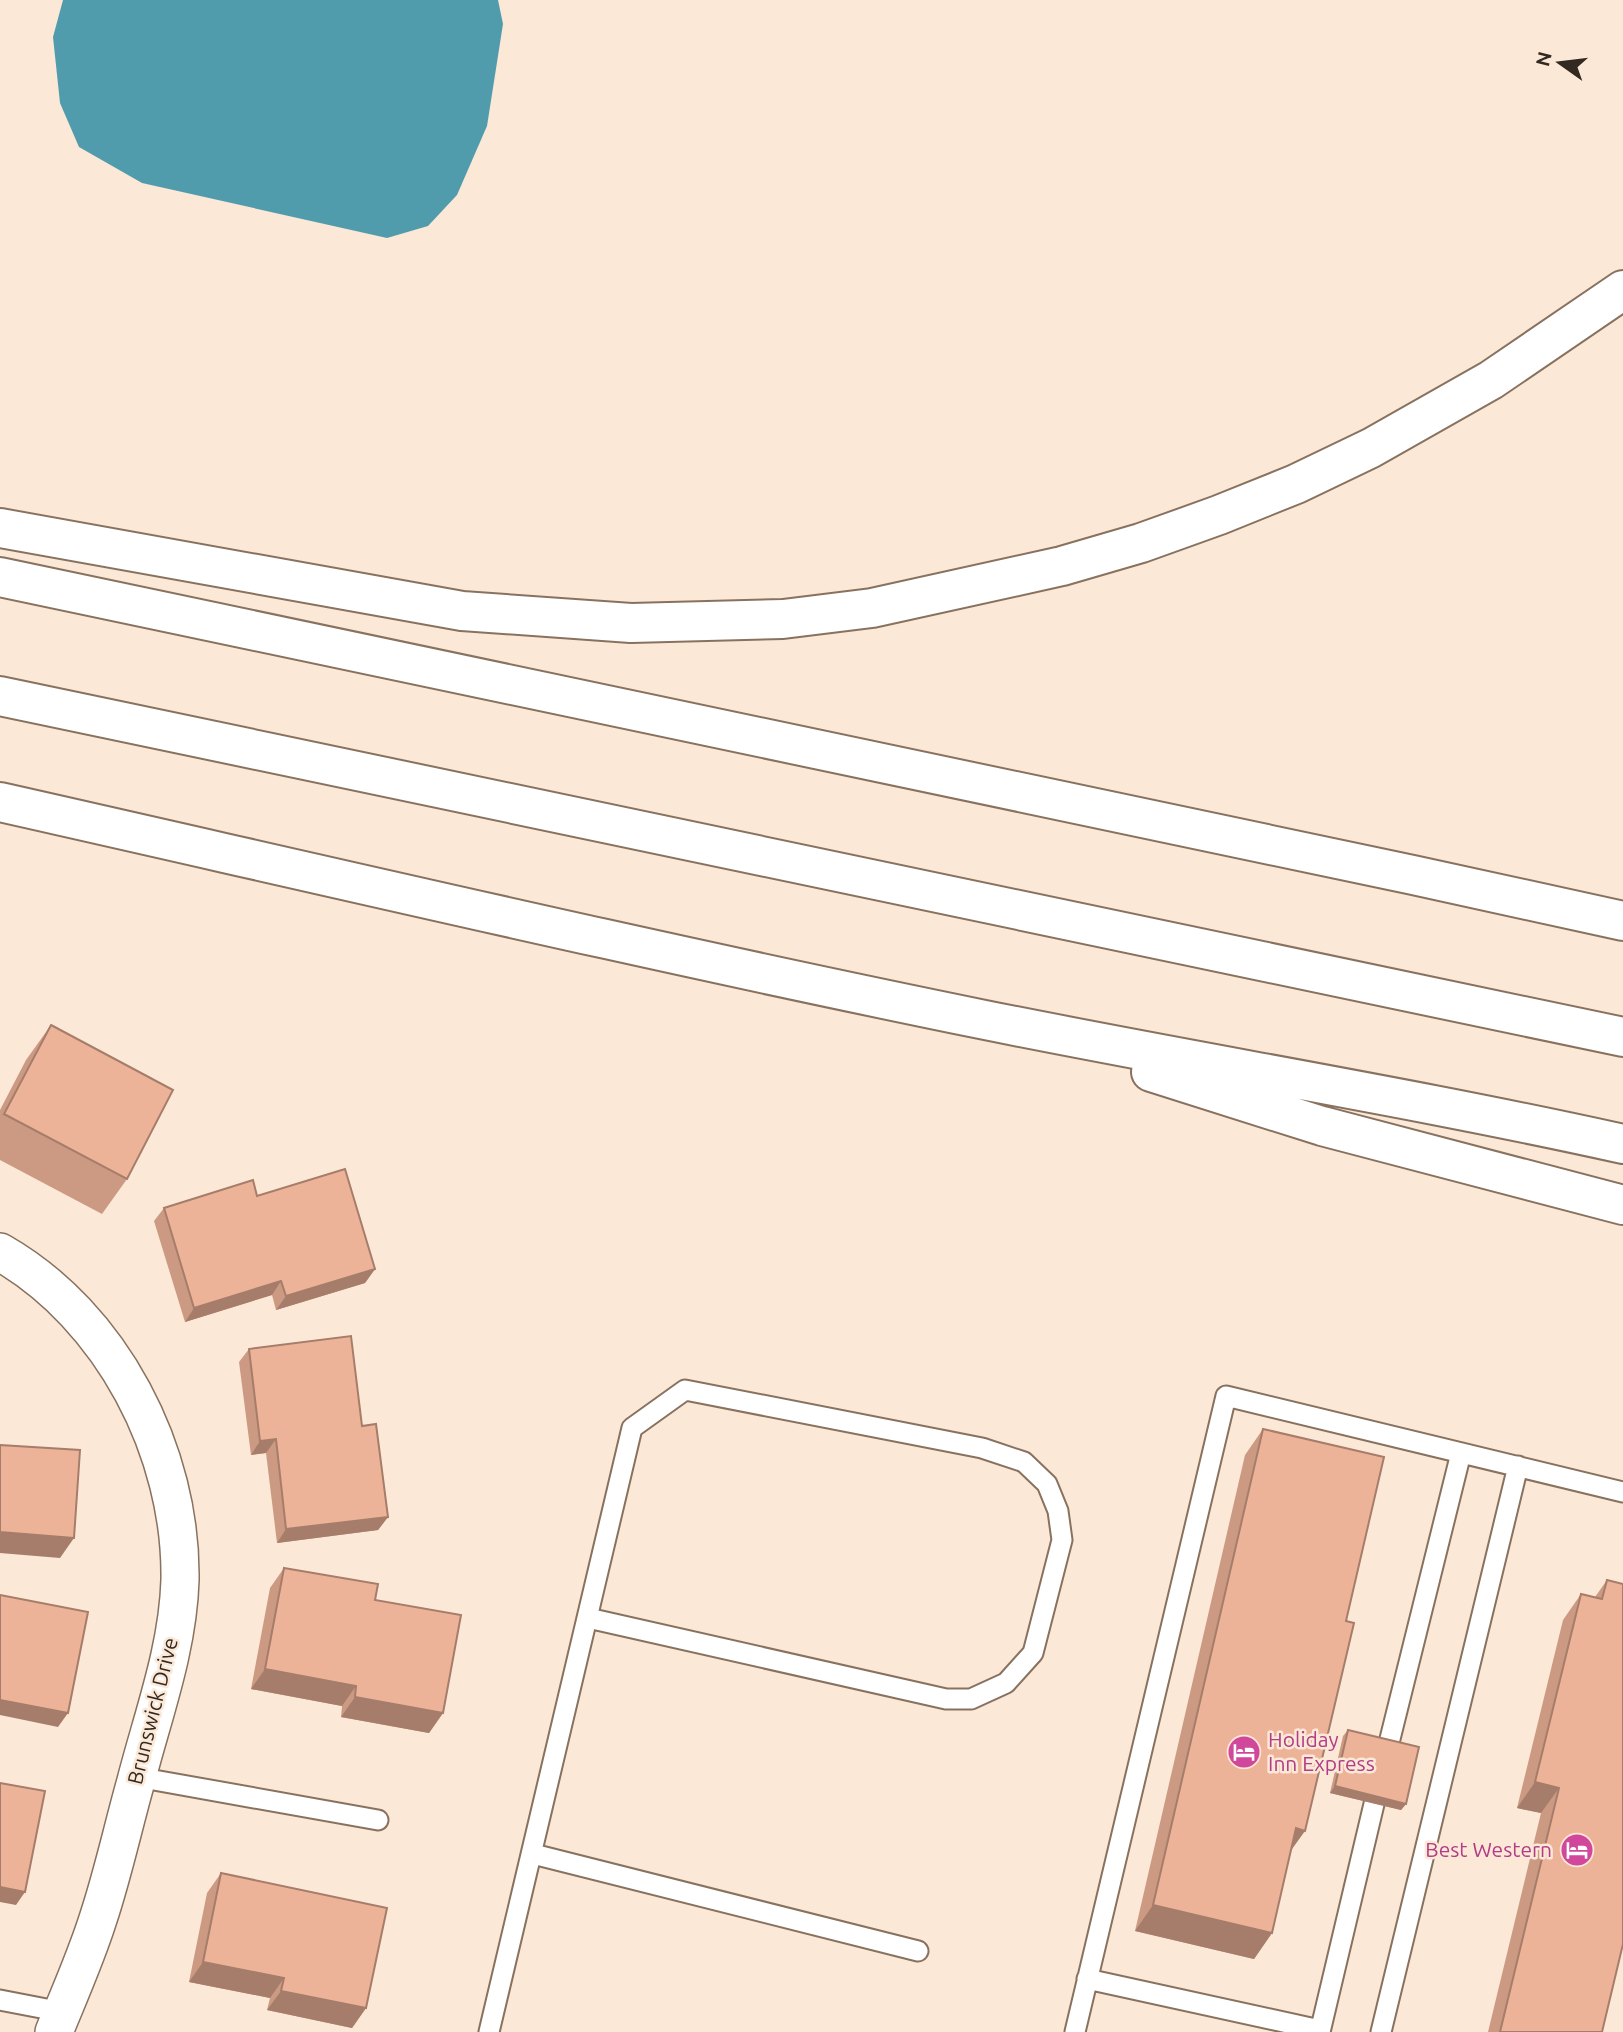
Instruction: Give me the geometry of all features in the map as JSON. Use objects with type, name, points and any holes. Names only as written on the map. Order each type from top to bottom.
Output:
[{"type":"highway","points":[[0,528],[462,611],[631,623],[783,619],[872,608],[1062,566],[1142,543],[1296,484],[1370,448],[1491,380],[1623,290]]},
{"type":"highway","points":[[0,577],[1623,921]]},
{"type":"highway","points":[[0,696],[1623,1037]]},
{"type":"highway","points":[[0,802],[986,1020],[1475,1111],[1623,1144]]},
{"type":"highway","points":[[986,1020],[1322,1126],[1623,1205]]},
{"type":"street","name":"Brunswick Drive","points":[[0,1252],[49,1287],[94,1335],[119,1368],[145,1417],[167,1479],[174,1504],[179,1542],[180,1582],[173,1647],[98,1920],[58,2022]]},
{"type":"lane","points":[[489,2032],[632,1428],[685,1390],[982,1448],[1024,1462],[1047,1484],[1058,1511],[1062,1539],[1033,1653],[1006,1683],[971,1699],[946,1699],[588,1618]]},
{"type":"lane","points":[[1075,2032],[1226,1396],[1623,1492]]},
{"type":"lane","points":[[1388,1747],[1461,1453]]},
{"type":"lane","points":[[1381,2032],[1518,1466]]},
{"type":"lane","points":[[137,1777],[378,1820]]},
{"type":"lane","points":[[1087,1979],[1320,2031],[1374,1804]]},
{"type":"lane","points":[[533,1854],[918,1951]]},
{"type":"lane","points":[[0,2000],[58,2022]]},
{"type":"water","points":[[63,0],[498,0],[503,24],[487,126],[457,195],[428,226],[387,238],[142,183],[79,147],[60,103],[53,37]]},
{"type":"building","points":[[51,1025],[173,1090],[127,1179],[4,1114]]},
{"type":"building","points":[[345,1169],[375,1269],[286,1296],[281,1281],[194,1308],[164,1208],[253,1180],[257,1196]]},
{"type":"building","points":[[351,1336],[362,1426],[376,1424],[388,1517],[286,1529],[276,1439],[260,1441],[249,1349]]},
{"type":"building","name":"Holiday Inn Express","points":[[1263,1429],[1384,1457],[1346,1621],[1354,1623],[1305,1831],[1296,1828],[1272,1933],[1153,1905]]},
{"type":"building","points":[[0,1445],[80,1450],[74,1538],[0,1532]]},
{"type":"building","points":[[284,1568],[378,1584],[375,1600],[461,1615],[443,1713],[355,1697],[356,1686],[265,1669]]},
{"type":"building","name":"Best Western","points":[[1607,1580],[1623,1584],[1623,1944],[1602,2032],[1500,2032],[1559,1788],[1535,1782],[1581,1594],[1602,1599]]},
{"type":"building","points":[[0,1595],[88,1612],[68,1713],[0,1700]]},
{"type":"building","points":[[1348,1730],[1419,1747],[1406,1804],[1335,1786]]},
{"type":"building","points":[[0,1783],[45,1791],[25,1892],[0,1887]]},
{"type":"building","points":[[221,1873],[387,1908],[366,2008],[281,1991],[284,1978],[203,1962]]},
{"type":"place","name":"Holiday Inn Express","points":[[1244,1752]]},
{"type":"place","name":"Best Western","points":[[1577,1850]]}]
